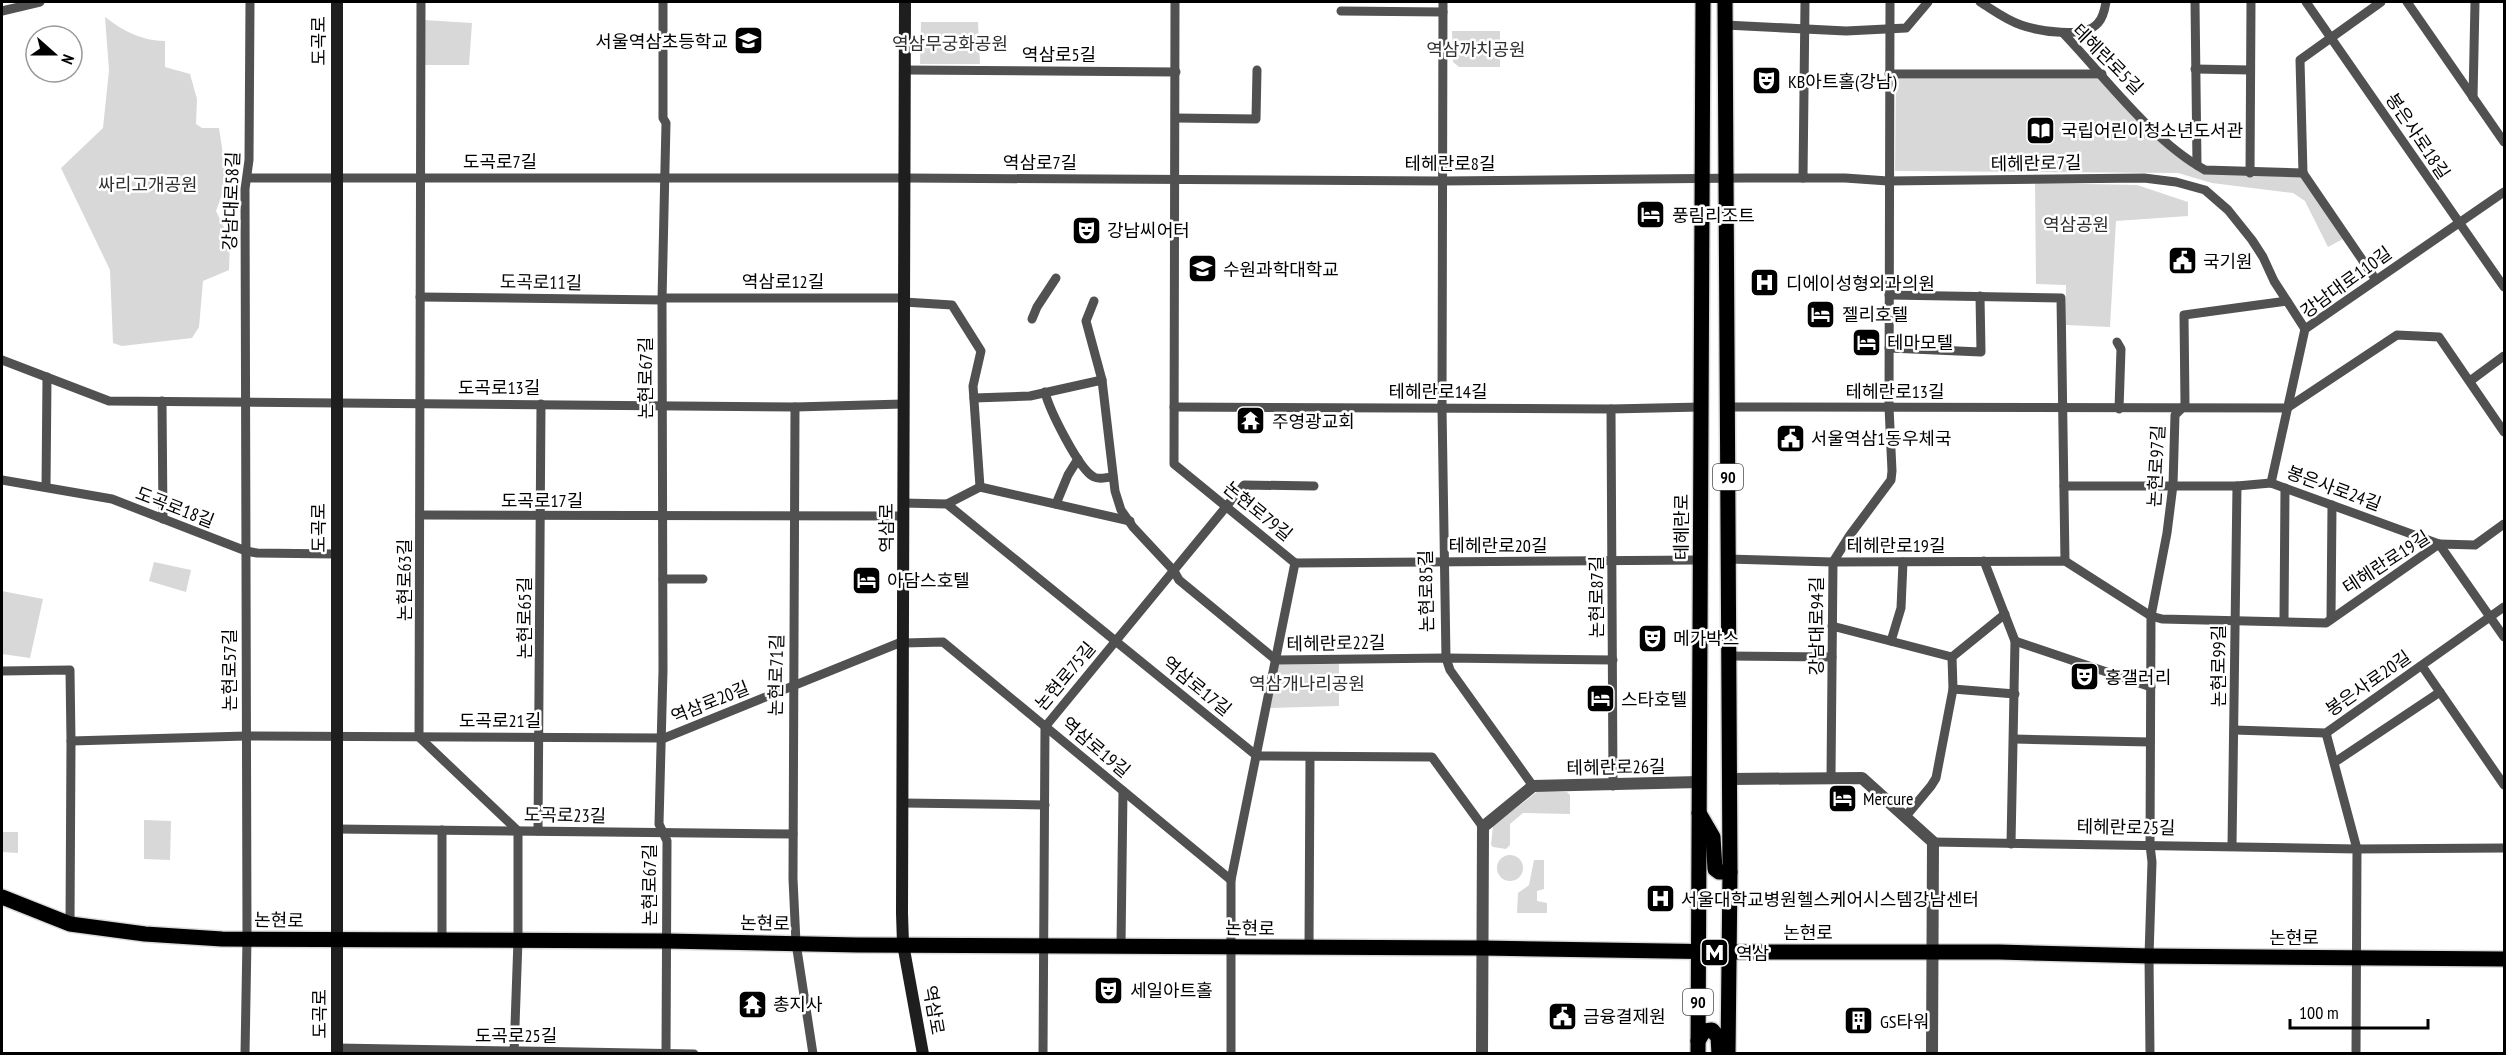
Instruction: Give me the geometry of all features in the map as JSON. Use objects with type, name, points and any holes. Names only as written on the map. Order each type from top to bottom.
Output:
[{"type":"main road","name":"도곡로","points":[[337,2],[337,1051]]},
{"type":"main road","name":"역삼로","points":[[905,2],[903,944],[923,1053]]},
{"type":"main road","name":"테헤란로","points":[[1698,1047],[1703,2]]},
{"type":"main road","name":"90","points":[[1725,2],[1730,872],[1728,1053]]},
{"type":"main road","points":[[1699,813],[1713,837],[1715,869],[1719,872],[1730,872]]},
{"type":"main road","name":"논현로","points":[[2,897],[70,924],[145,934],[248,939],[666,940],[2505,959]]},
{"type":"main road","points":[[1698,1047],[1706,1030],[1712,1029],[1718,1037],[1719,1053]]},
{"type":"street","points":[[2,11],[40,2]]},
{"type":"street","name":"강남대로58길","points":[[246,401],[245,189],[248,178],[250,2]]},
{"type":"street","name":"논현로63길","points":[[419,737],[422,2]]},
{"type":"street","name":"논현로67길","points":[[663,2],[663,118],[666,123],[662,299],[663,579],[659,824],[667,841],[666,1053]]},
{"type":"street","name":"논현로79길","points":[[1175,2],[1174,464],[1295,562],[1231,880],[1231,1053]]},
{"type":"street","name":"논현로85길","points":[[1443,2],[1443,408],[1446,657],[1450,670],[1533,786]]},
{"type":"street","points":[[1803,178],[1805,2]]},
{"type":"street","name":"강남대로94길","points":[[1831,777],[1833,562],[1891,480],[1888,295],[1890,2]]},
{"type":"street","points":[[1725,25],[1846,31],[1890,30],[1906,28],[1928,2]]},
{"type":"street","name":"테헤란로5길","points":[[1980,2],[2019,24],[2063,33],[2176,151],[2205,170],[2303,173]]},
{"type":"street","points":[[2063,33],[2092,28],[2098,23],[2106,2]]},
{"type":"street","points":[[2195,2],[2197,165]]},
{"type":"street","points":[[2250,173],[2251,2]]},
{"type":"street","name":"봉은사로18길","points":[[2306,2],[2458,223],[2505,287]]},
{"type":"street","points":[[2376,280],[2303,173],[2300,60],[2380,2]]},
{"type":"street","points":[[2407,2],[2505,142]]},
{"type":"street","points":[[2473,99],[2475,2]]},
{"type":"street","points":[[1341,11],[1443,12]]},
{"type":"street","points":[[2195,69],[2250,70]]},
{"type":"street","name":"역삼로5길","points":[[905,70],[1176,72]]},
{"type":"street","points":[[1176,118],[1256,119],[1257,70]]},
{"type":"street","points":[[1889,74],[2102,74]]},
{"type":"street","name":"도곡로7길","points":[[248,178],[906,178]]},
{"type":"street","name":"역삼로7길","points":[[906,178],[1174,179]]},
{"type":"street","name":"테헤란로8길","points":[[1174,179],[1442,181],[1726,178]]},
{"type":"street","name":"테헤란로7길","points":[[1726,178],[1888,181],[2144,178],[2176,182],[2205,190],[2238,222],[2263,256],[2274,281],[2287,301]]},
{"type":"street","name":"강남대로110길","points":[[2271,483],[2305,329],[2505,192]]},
{"type":"street","points":[[1032,319],[1056,278]]},
{"type":"street","points":[[1888,295],[2061,298],[2065,561]]},
{"type":"street","points":[[1889,348],[1981,352],[1980,296]]},
{"type":"street","name":"도곡로11길","points":[[420,297],[662,299]]},
{"type":"street","name":"역삼로12길","points":[[662,299],[904,300],[953,306],[981,351],[973,386],[974,398]]},
{"type":"street","name":"테헤란로22길","points":[[1094,301],[1086,321],[1102,380],[1113,477],[1121,510],[1174,571],[1179,580],[1276,660],[1446,657],[1613,660]]},
{"type":"street","points":[[2287,301],[2305,329]]},
{"type":"street","name":"논현로97길","points":[[2150,1053],[2151,616],[2167,533],[2173,485],[2175,414],[2185,405],[2184,315],[2287,301]]},
{"type":"street","points":[[2287,408],[2397,335],[2439,337],[2505,432]]},
{"type":"street","points":[[2117,342],[2121,349],[2119,409]]},
{"type":"street","points":[[2470,381],[2505,356]]},
{"type":"street","name":"도곡로13길","points":[[2,360],[110,401],[795,407],[903,404]]},
{"type":"street","points":[[46,487],[47,377]]},
{"type":"street","points":[[980,487],[974,398],[1030,396],[1102,380]]},
{"type":"street","points":[[1045,392],[1048,405],[1078,459],[1094,477],[1113,477]]},
{"type":"street","points":[[162,401],[163,519]]},
{"type":"street","name":"논현로57길","points":[[245,1053],[248,939],[246,401]]},
{"type":"street","name":"논현로65길","points":[[538,831],[541,404]]},
{"type":"street","name":"논현로71길","points":[[795,407],[792,687],[796,943],[813,1053]]},
{"type":"street","name":"테헤란로14길","points":[[1174,407],[1611,409],[1701,407]]},
{"type":"street","name":"테헤란로13길","points":[[1728,407],[2287,408]]},
{"type":"street","name":"논현로87길","points":[[1611,409],[1613,786]]},
{"type":"street","points":[[1056,504],[1068,475],[1078,459]]},
{"type":"street","name":"도곡로18길","points":[[2,480],[112,499],[246,551],[336,554]]},
{"type":"street","name":"봉은사로24길","points":[[2064,486],[2237,486],[2271,483],[2439,544]]},
{"type":"street","name":"논현로75길","points":[[1043,1053],[1045,726],[1244,485],[1314,486]]},
{"type":"street","name":"논현로99길","points":[[2232,846],[2237,486]]},
{"type":"street","points":[[903,503],[947,504],[980,487],[1130,521]]},
{"type":"street","points":[[2284,621],[2285,488]]},
{"type":"street","name":"역삼로17길","points":[[947,504],[1257,756]]},
{"type":"street","points":[[2331,619],[2332,505]]},
{"type":"street","name":"도곡로17길","points":[[420,515],[903,516]]},
{"type":"street","name":"테헤란로19길","points":[[1728,559],[1833,562],[2065,561],[2151,616],[2162,619],[2326,623],[2439,544],[2475,545],[2505,524]]},
{"type":"street","points":[[2439,544],[2505,637]]},
{"type":"street","name":"테헤란로20길","points":[[1295,562],[1700,560]]},
{"type":"street","points":[[1984,561],[2015,641],[2011,844]]},
{"type":"street","points":[[1891,641],[1901,608],[1902,562]]},
{"type":"street","points":[[663,579],[703,579]]},
{"type":"street","name":"봉은사로20길","points":[[2234,730],[2326,733],[2505,607]]},
{"type":"street","points":[[1952,657],[2005,614]]},
{"type":"street","points":[[1832,626],[1952,657]]},
{"type":"street","points":[[2015,641],[2151,687]]},
{"type":"street","name":"역삼로20길","points":[[662,738],[904,642]]},
{"type":"street","name":"역삼로19길","points":[[904,642],[943,642],[1231,880]]},
{"type":"street","points":[[1728,656],[1832,657]]},
{"type":"street","points":[[1906,816],[1932,786],[1936,778],[1953,689],[1952,657]]},
{"type":"street","points":[[2422,666],[2505,785]]},
{"type":"street","points":[[2,671],[70,670],[70,924]]},
{"type":"street","points":[[1953,689],[2015,694]]},
{"type":"street","points":[[2335,762],[2440,692]]},
{"type":"street","points":[[2326,733],[2357,849],[2356,1053]]},
{"type":"street","name":"도곡로21길","points":[[71,741],[246,736],[662,738]]},
{"type":"street","points":[[419,737],[518,831],[515,1053]]},
{"type":"street","points":[[2014,740],[2150,742]]},
{"type":"street","points":[[1257,756],[1432,757],[1483,827],[1482,1053]]},
{"type":"street","points":[[1309,948],[1310,757]]},
{"type":"street","points":[[1729,779],[1862,778],[1933,842],[1932,1053]]},
{"type":"street","name":"테헤란로26길","points":[[1533,786],[1613,786],[1699,782]]},
{"type":"street","points":[[1483,827],[1533,786]]},
{"type":"street","points":[[1121,945],[1123,791]]},
{"type":"street","points":[[903,803],[1045,805]]},
{"type":"street","name":"도곡로23길","points":[[337,829],[793,834]]},
{"type":"street","points":[[442,830],[442,941]]},
{"type":"street","name":"테헤란로25길","points":[[1933,842],[2357,849],[2505,849]]},
{"type":"street","name":"도곡로25길","points":[[337,1051],[694,1053]]},
{"type":"green space","name":"싸리고개공원","points":[[105,17],[133,34],[165,41],[165,67],[190,74],[197,99],[196,124],[202,128],[219,128],[227,181],[216,211],[230,240],[229,270],[203,281],[199,327],[192,338],[122,346],[113,343],[110,270],[61,168],[103,128],[109,70]]},
{"type":"green space","points":[[424,20],[472,23],[469,65],[423,65]]},
{"type":"green space","name":"역삼무궁화공원","points":[[921,22],[978,22],[980,64],[920,64]]},
{"type":"green space","name":"역삼까치공원","points":[[1452,31],[1500,31],[1500,67],[1459,67],[1453,62]]},
{"type":"green space","points":[[1896,79],[2102,79],[2175,155],[2205,174],[2301,176],[2343,239],[2328,247],[2305,201],[2293,193],[2212,183],[2178,173],[1895,171]]},
{"type":"green space","name":"역삼공원","points":[[2035,183],[2137,185],[2188,202],[2188,216],[2116,221],[2110,327],[2066,325],[2066,285],[2036,284]]},
{"type":"green space","points":[[154,562],[191,570],[186,592],[149,581]]},
{"type":"green space","points":[[2,591],[43,599],[30,658],[2,654]]},
{"type":"green space","name":"역삼개나리공원","points":[[1278,661],[1339,661],[1339,706],[1270,708]]},
{"type":"green space","points":[[1538,791],[1567,792],[1570,795],[1570,814],[1523,813],[1510,824],[1510,845],[1506,849],[1493,847],[1491,845],[1493,826]]},
{"type":"green space","points":[[144,820],[171,821],[170,860],[144,859]]},
{"type":"green space","points":[[2,832],[18,832],[18,853],[2,852]]},
{"type":"green space","points":[[1510,855],[1519,859],[1523,868],[1519,877],[1510,881],[1501,877],[1497,868],[1501,859]]},
{"type":"green space","points":[[1534,860],[1544,860],[1544,889],[1537,891],[1537,901],[1547,903],[1547,913],[1517,913],[1518,893],[1529,885]]},
{"type":"place","name":"서울역삼초등학교","points":[[749,41]]},
{"type":"place","name":"KB아트홀(강남)","points":[[1767,81]]},
{"type":"place","name":"국립어린이청소년도서관","points":[[2040,130]]},
{"type":"place","name":"풍림리조트","points":[[1651,215]]},
{"type":"place","name":"강남씨어터","points":[[1086,230]]},
{"type":"place","name":"국기원","points":[[2182,261]]},
{"type":"place","name":"수원과학대학교","points":[[1202,269]]},
{"type":"place","name":"디에이성형외과의원","points":[[1765,283]]},
{"type":"place","name":"젤리호텔","points":[[1821,314]]},
{"type":"place","name":"테마모텔","points":[[1866,342]]},
{"type":"place","name":"주영광교회","points":[[1251,421]]},
{"type":"place","name":"서울역삼1동우체국","points":[[1790,438]]},
{"type":"place","name":"아담스호텔","points":[[866,580]]},
{"type":"place","name":"메가박스","points":[[1652,638]]},
{"type":"place","name":"홍갤러리","points":[[2084,677]]},
{"type":"place","name":"스타호텔","points":[[1600,699]]},
{"type":"place","name":"Mercure","points":[[1842,798]]},
{"type":"place","name":"서울대학교병원헬스케어시스템강남센터","points":[[1660,899]]},
{"type":"place","name":"역삼","points":[[1715,953]]},
{"type":"place","name":"세일아트홀","points":[[1109,990]]},
{"type":"place","name":"총지사","points":[[752,1004]]},
{"type":"place","name":"금융결제원","points":[[1562,1016]]},
{"type":"place","name":"GS타워","points":[[1859,1021]]}]
